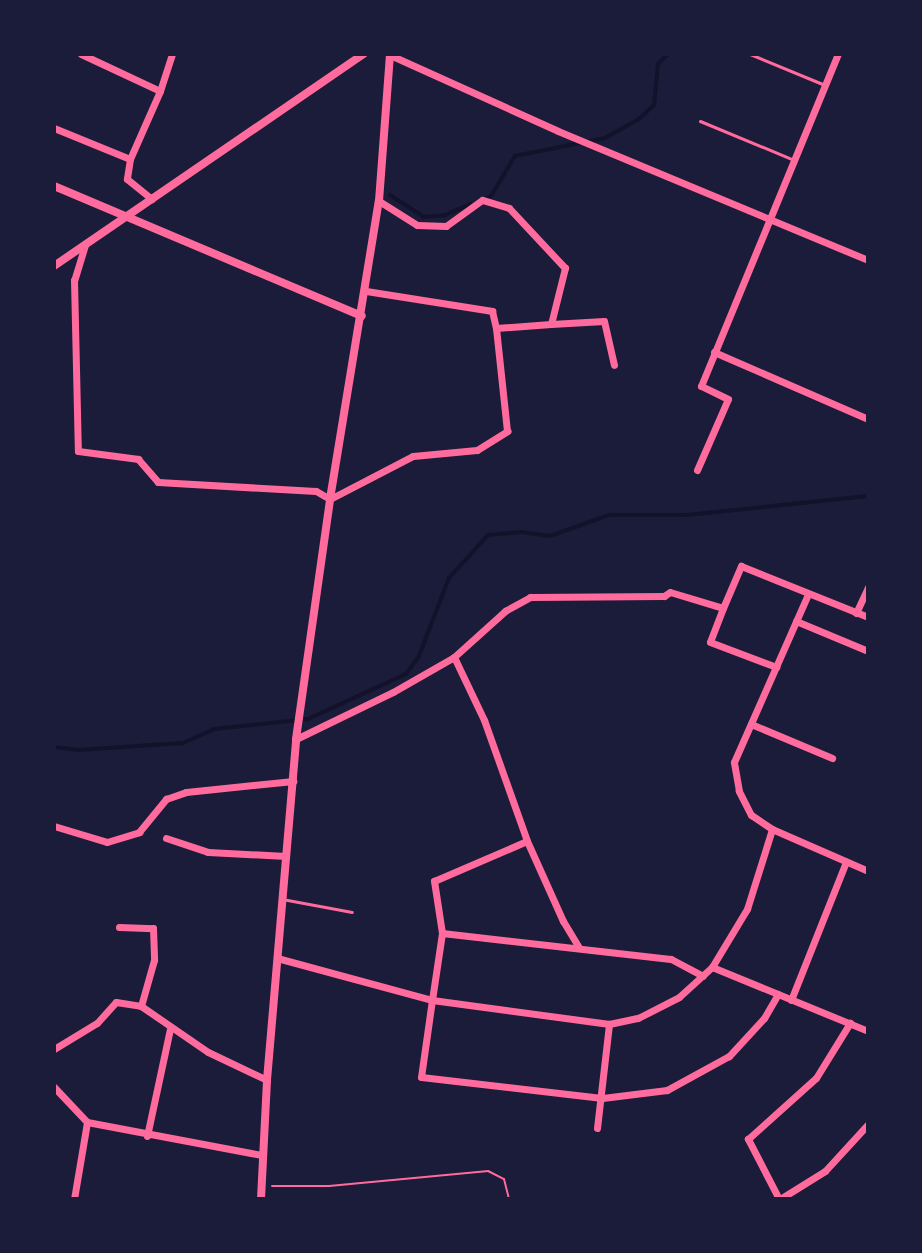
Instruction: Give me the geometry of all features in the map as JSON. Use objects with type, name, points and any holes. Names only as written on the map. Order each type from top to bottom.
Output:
[{"type":"street","points":[[81,54],[160,91]]},
{"type":"street","points":[[152,199],[127,179],[130,159],[160,91],[172,54]]},
{"type":"street","points":[[54,266],[364,54]]},
{"type":"street","points":[[697,470],[728,399],[701,386],[838,54]]},
{"type":"street","points":[[261,1199],[267,1080],[296,739],[330,499],[379,201],[390,55],[558,131],[868,260]]},
{"type":"street","points":[[54,128],[130,159]]},
{"type":"street","points":[[54,186],[362,316]]},
{"type":"street","points":[[379,201],[417,225],[446,226],[482,200],[509,208],[565,268],[551,324]]},
{"type":"street","points":[[85,245],[74,280],[78,451],[138,459],[158,482],[229,483],[316,491],[330,499]]},
{"type":"street","points":[[330,499],[413,456],[477,450],[507,431],[492,311],[366,291]]},
{"type":"street","points":[[496,328],[604,321],[614,365]]},
{"type":"street","points":[[714,352],[868,419]]},
{"type":"street","points":[[776,667],[710,642],[741,566],[868,617]]},
{"type":"street","points":[[856,613],[868,587]]},
{"type":"street","points":[[296,739],[393,692],[454,657],[505,611],[530,597],[664,596],[670,592],[723,608]]},
{"type":"street","points":[[808,594],[734,762],[739,791],[751,815],[772,829],[868,871]]},
{"type":"street","points":[[796,621],[868,651]]},
{"type":"street","points":[[454,657],[484,720],[527,841],[563,921],[579,948]]},
{"type":"street","points":[[751,724],[832,758]]},
{"type":"street","points":[[54,826],[107,842],[139,832],[166,799],[186,792],[293,781]]},
{"type":"street","points":[[277,958],[432,1000],[609,1024],[638,1018],[679,997],[712,967],[747,909],[772,829]]},
{"type":"street","points":[[166,838],[208,852],[286,856]]},
{"type":"street","points":[[527,841],[434,881],[442,933],[421,1077],[602,1098],[667,1090],[729,1056],[764,1018],[778,994]]},
{"type":"street","points":[[791,1000],[846,862]]},
{"type":"street","points":[[119,927],[153,928],[154,960],[141,1006]]},
{"type":"street","points":[[442,933],[671,959],[703,976]]},
{"type":"street","points":[[712,967],[868,1031]]},
{"type":"street","points":[[54,1049],[97,1023],[116,1002],[141,1006],[170,1029],[267,1080]]},
{"type":"street","points":[[850,1023],[816,1078],[748,1139],[780,1199],[825,1171],[868,1124]]},
{"type":"street","points":[[597,1128],[609,1024]]},
{"type":"street","points":[[147,1136],[170,1029]]},
{"type":"street","points":[[54,1087],[87,1122],[147,1136],[262,1155]]},
{"type":"street","points":[[74,1199],[87,1122]]},
{"type":"lane","points":[[750,54],[825,85]]},
{"type":"lane","points":[[700,121],[794,160]]},
{"type":"lane","points":[[282,899],[352,912]]},
{"type":"path","points":[[261,1185],[329,1186],[488,1171],[504,1179],[509,1199]]},
{"type":"waterway","points":[[483,200],[491,196],[515,156],[605,138],[639,119],[654,105],[658,64],[668,54]]},
{"type":"waterway","points":[[390,195],[424,217],[445,215],[471,204]]},
{"type":"waterway","points":[[54,747],[79,750],[183,743],[214,729],[308,719],[406,674],[419,656],[449,578],[488,535],[522,532],[550,536],[609,515],[687,515],[868,496]]}]
